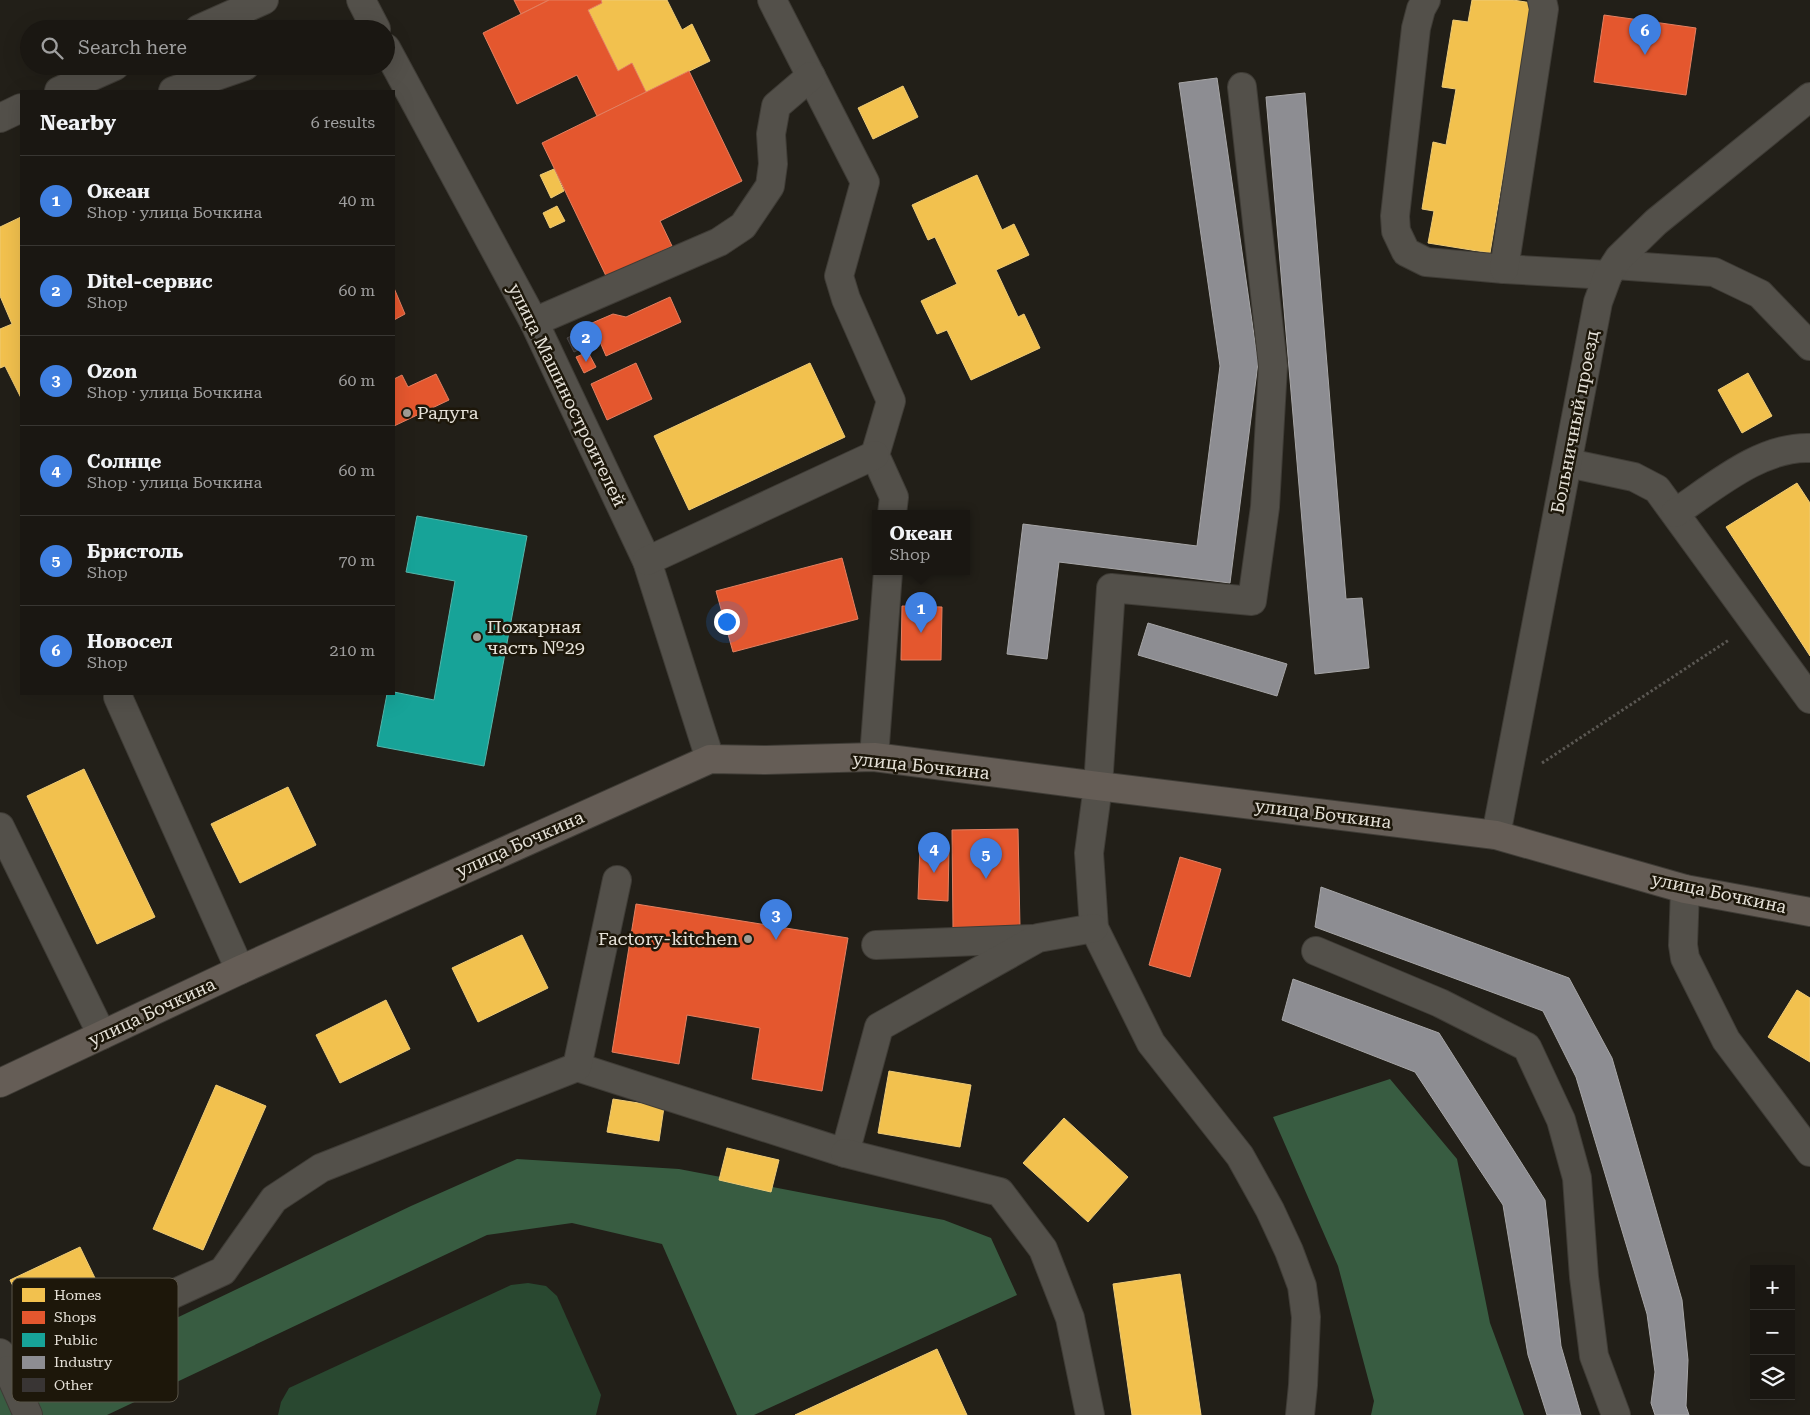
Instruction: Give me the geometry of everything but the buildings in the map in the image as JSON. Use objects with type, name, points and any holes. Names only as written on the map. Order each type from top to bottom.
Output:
[{"type":"main road","name":"улица Бочкина","points":[[0,1083],[240,970],[710,759],[766,760],[874,757],[1496,835],[1685,889],[1810,912]]},
{"type":"street","points":[[219,20],[264,0]]},
{"type":"street","points":[[772,0],[865,182],[839,276],[846,299],[891,401],[875,455],[894,497],[892,510]]},
{"type":"street","points":[[1426,0],[1421,9],[1416,28],[1395,216],[1396,231],[1406,252],[1426,262],[1504,269],[1714,272],[1760,294],[1810,346]]},
{"type":"street","points":[[1504,269],[1544,9],[1542,0]]},
{"type":"street","name":"улица Машиностроителей","points":[[395,65],[534,322],[648,561],[710,759]]},
{"type":"street","points":[[62,90],[96,75]]},
{"type":"street","points":[[176,90],[219,75]]},
{"type":"street","points":[[534,322],[719,242],[743,226],[770,186],[773,164],[771,134],[776,106],[811,76]]},
{"type":"street","points":[[1242,87],[1273,366],[1265,507],[1252,601],[1111,588],[1098,786],[1089,853],[1094,928],[1151,1043],[1240,1156],[1290,1250],[1302,1286],[1306,1317],[1300,1415]]},
{"type":"street","name":"Больничный проезд","points":[[1496,835],[1598,302],[1611,270],[1619,258],[1656,222],[1810,97]]},
{"type":"street","points":[[0,118],[20,108]]},
{"type":"street","points":[[1675,513],[1753,461],[1797,447],[1810,448]]},
{"type":"street","points":[[648,561],[875,455]]},
{"type":"street","points":[[1568,463],[1634,477],[1657,489],[1810,700]]},
{"type":"street","points":[[874,757],[888,575]]},
{"type":"street","points":[[118,698],[240,970]]},
{"type":"street","points":[[0,827],[102,1035]]},
{"type":"street","points":[[577,1067],[617,880]]},
{"type":"street","points":[[1685,889],[1683,945],[1685,958],[1726,1040],[1810,1152]]},
{"type":"street","points":[[876,945],[1038,938],[1094,928]]},
{"type":"street","points":[[845,1153],[879,1027],[1038,938]]},
{"type":"street","points":[[1316,951],[1440,1003],[1527,1047],[1561,1120],[1577,1178],[1584,1277],[1594,1356],[1616,1415]]},
{"type":"street","points":[[178,1289],[223,1271],[274,1199],[321,1168],[577,1067],[845,1153],[1000,1192],[1043,1249],[1070,1318],[1090,1415]]},
{"type":"street","points":[[4,1361],[12,1379]]},
{"type":"street","points":[[22,1402],[28,1415]]},
{"type":"path","points":[[1504,787],[1755,624]]},
{"type":"green space","points":[[1390,1079],[1457,1159],[1490,1323],[1524,1415],[1371,1415],[1374,1401],[1338,1266],[1273,1117]]},
{"type":"green space","points":[[517,1159],[679,1169],[944,1220],[991,1238],[1017,1295],[754,1415],[737,1415],[662,1244],[572,1223],[487,1235],[178,1381],[178,1317],[411,1206]]},
{"type":"green space","points":[[528,1283],[546,1286],[557,1296],[601,1395],[596,1415],[278,1415],[281,1402],[289,1388],[511,1285]]},
{"type":"green space","points":[[0,1376],[12,1402],[134,1402],[107,1415],[0,1415]]},
{"type":"place","name":"Новосел","points":[[1645,55]]},
{"type":"place","name":"Ditel-сервис","points":[[586,362]]},
{"type":"place","name":"Радуга","points":[[407,413]]},
{"type":"place","name":"Океан","points":[[921,633]]},
{"type":"place","name":"Пожарная часть №29","points":[[477,637]]},
{"type":"place","name":"Солнце","points":[[934,873]]},
{"type":"place","name":"Бристоль","points":[[986,879]]},
{"type":"place","name":"Factory-kitchen","points":[[748,939]]},
{"type":"place","name":"Ozon","points":[[776,940]]}]
